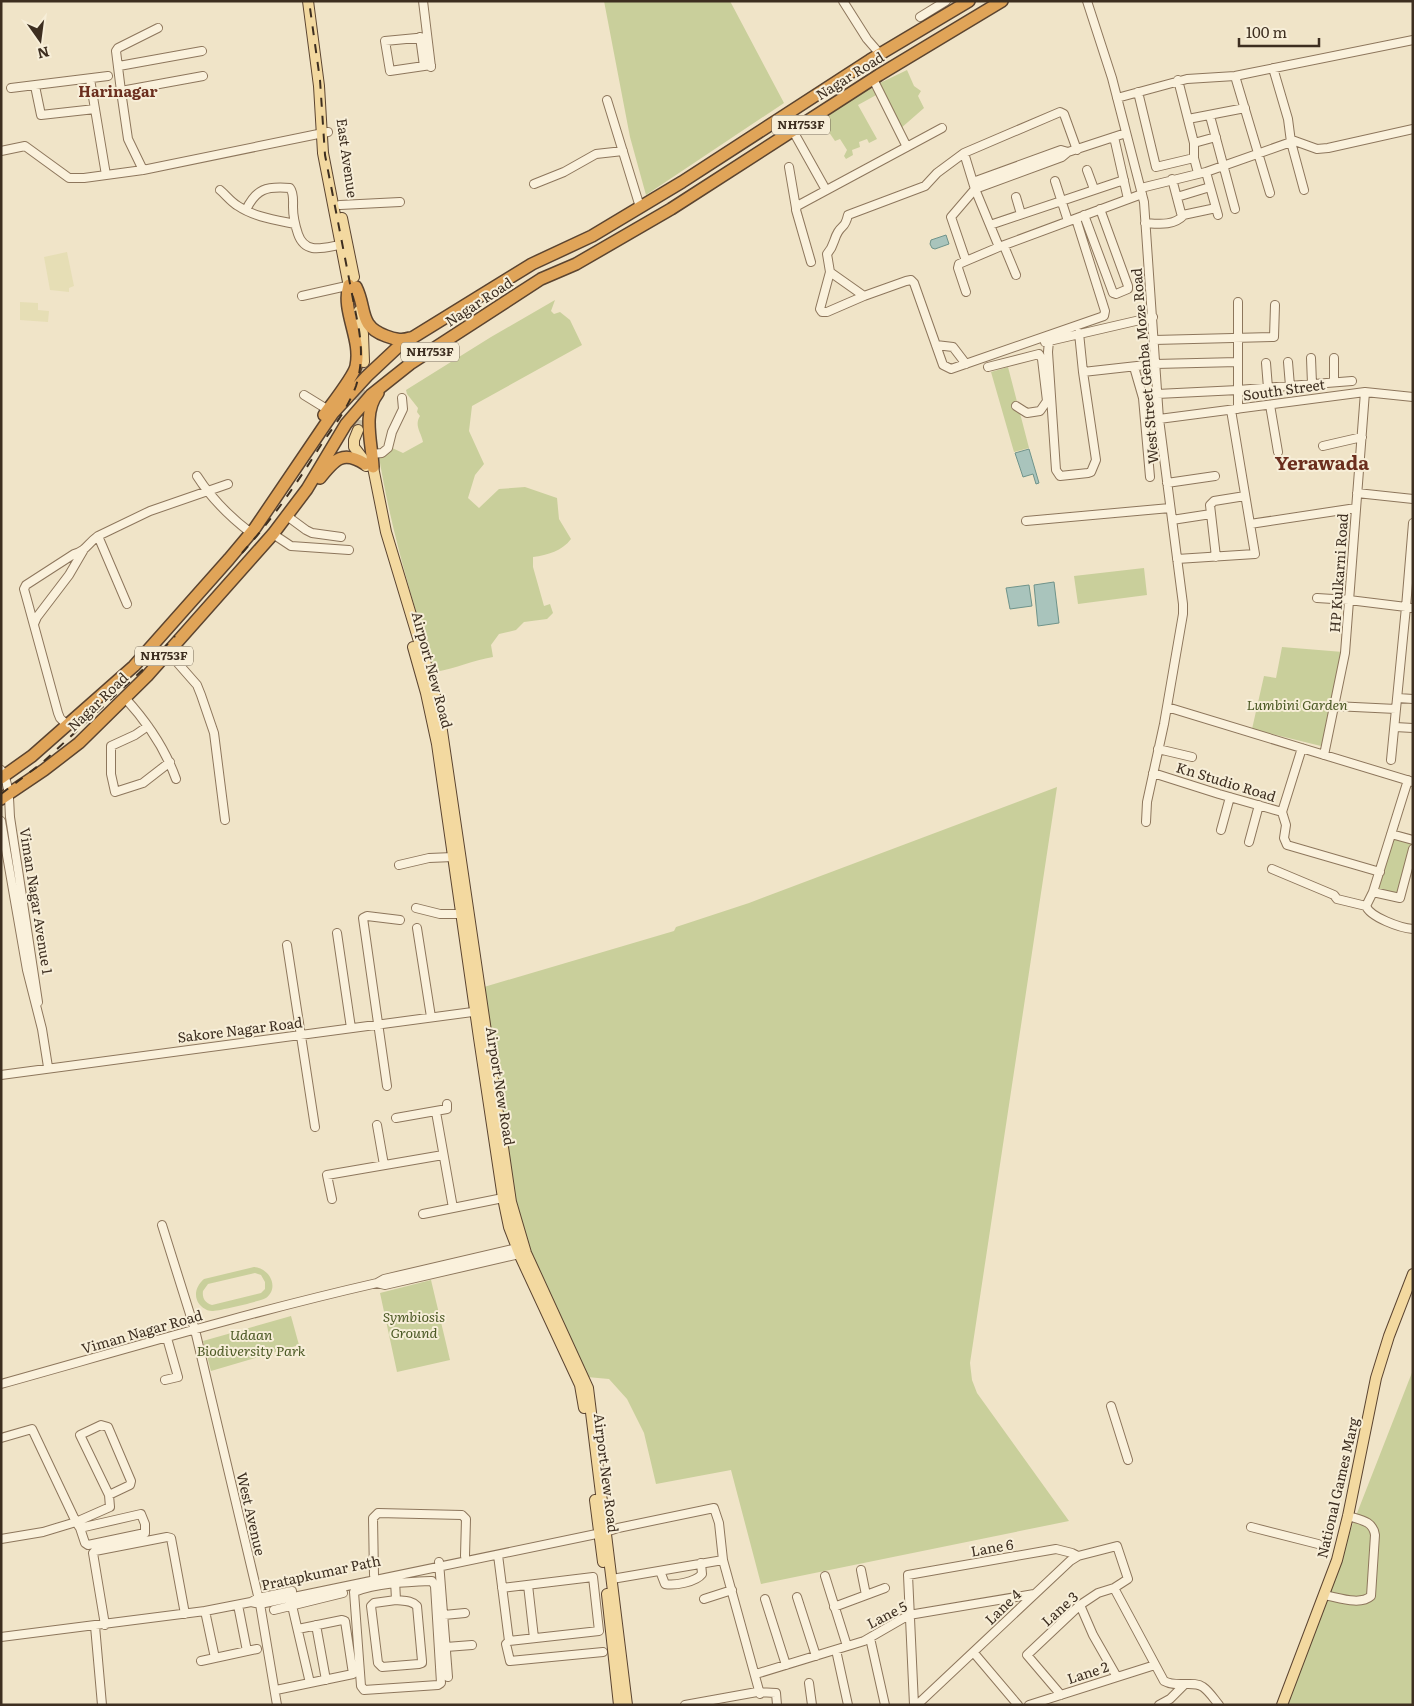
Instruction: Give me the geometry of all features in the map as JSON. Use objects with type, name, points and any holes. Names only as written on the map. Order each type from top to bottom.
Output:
[{"type":"highway","name":"Nagar Road","points":[[2,775],[32,756],[134,666],[251,533],[269,509],[294,469],[292,459],[297,451],[330,412],[399,346],[532,264],[597,233],[682,182],[880,54],[969,1]]},
{"type":"highway","name":"Nagar Road","points":[[5,796],[44,770],[79,743],[168,652],[273,534],[303,494],[346,424],[363,402],[387,382],[410,364],[541,280],[576,264],[671,209],[873,79],[1002,1]]},
{"type":"highway","points":[[609,226],[609,236],[617,241]]},
{"type":"highway","points":[[597,233],[605,238],[605,248]]},
{"type":"highway","points":[[330,412],[356,368],[355,335],[346,295],[353,286],[361,296],[369,326],[377,332],[397,339],[412,338]]},
{"type":"highway","points":[[303,494],[314,486],[336,460],[349,456],[369,466],[372,454],[369,422],[370,408],[373,400],[387,382]]},
{"type":"highway","points":[[91,704],[104,719]]},
{"type":"main road","name":"East Avenue","points":[[308,1],[324,132],[340,205],[344,244]]},
{"type":"main road","name":"East Avenue","points":[[314,1],[325,86],[323,153],[353,286],[362,363]]},
{"type":"main road","points":[[361,428],[369,466]]},
{"type":"main road","name":"Airport New Road","points":[[369,466],[386,532],[434,691],[441,724],[503,1198],[509,1227],[522,1251],[581,1390],[612,1579],[627,1705]]},
{"type":"main road","name":"Airport New Road","points":[[369,466],[385,550],[434,725],[462,914],[511,1202],[522,1251]]},
{"type":"main road","name":"National Games Marg","points":[[1282,1705],[1337,1560],[1348,1516],[1376,1378],[1389,1336],[1413,1274]]},
{"type":"main road","name":"Airport New Road","points":[[603,1531],[619,1705]]},
{"type":"street","points":[[423,1],[424,37],[429,66],[390,71],[385,41],[424,37]]},
{"type":"street","points":[[843,1],[867,39],[880,54]]},
{"type":"street","points":[[920,17],[933,5],[946,1]]},
{"type":"street","name":"West Street Genba Moze Road","points":[[1087,1],[1117,98],[1141,191],[1146,223],[1159,420],[1183,614],[1167,708],[1147,802],[1146,822]]},
{"type":"street","points":[[933,5],[941,18]]},
{"type":"street","points":[[143,170],[128,139],[117,49],[158,28]]},
{"type":"street","points":[[1117,98],[1187,78],[1235,76],[1413,40]]},
{"type":"street","points":[[118,66],[202,51]]},
{"type":"street","points":[[1273,68],[1304,190]]},
{"type":"street","points":[[11,88],[108,76]]},
{"type":"street","points":[[121,91],[203,76]]},
{"type":"street","points":[[1235,76],[1270,193]]},
{"type":"street","points":[[90,79],[106,175]]},
{"type":"street","points":[[873,79],[907,147]]},
{"type":"street","points":[[1178,80],[1194,143],[1194,158],[1198,173]]},
{"type":"street","points":[[35,86],[41,115],[95,109]]},
{"type":"street","points":[[1138,92],[1156,166],[1194,158]]},
{"type":"street","points":[[607,100],[640,207]]},
{"type":"street","points":[[1188,119],[1245,108]]},
{"type":"street","points":[[1055,181],[1061,200],[1072,220],[1105,314],[951,369],[945,367],[912,280],[864,296],[827,312],[822,312],[820,306],[830,272],[827,254],[836,242],[839,231],[846,225],[848,215],[925,186],[937,173],[964,153],[1060,112],[1064,114],[1077,150]]},
{"type":"street","points":[[1210,116],[1235,209]]},
{"type":"street","points":[[796,208],[942,128]]},
{"type":"street","points":[[966,292],[958,268],[959,264],[1128,199],[1141,191],[1172,179],[1206,172],[1292,141],[1317,148],[1328,148],[1413,129]]},
{"type":"street","points":[[793,130],[826,190]]},
{"type":"street","points":[[1,151],[25,146],[69,178],[143,170],[324,132]]},
{"type":"street","points":[[966,261],[951,217],[974,185],[1062,157],[1068,152],[1126,133]]},
{"type":"street","points":[[1114,137],[1128,199]]},
{"type":"street","points":[[1194,143],[1216,138]]},
{"type":"street","points":[[534,184],[564,172],[596,154],[623,152]]},
{"type":"street","points":[[964,153],[990,225],[1016,275]]},
{"type":"street","points":[[789,167],[796,208],[811,262]]},
{"type":"street","points":[[1087,170],[1094,189]]},
{"type":"street","points":[[1146,223],[1167,224],[1175,222],[1184,215],[1217,211],[1206,172]]},
{"type":"street","points":[[1172,179],[1181,213],[1184,215]]},
{"type":"street","points":[[990,225],[1124,180]]},
{"type":"street","points":[[246,210],[252,197],[260,191],[290,188],[292,190],[295,224],[300,240],[307,248],[344,244]]},
{"type":"street","points":[[1177,197],[1210,188]]},
{"type":"street","points":[[220,190],[237,206],[263,217],[295,224]]},
{"type":"street","points":[[1016,197],[1021,214]]},
{"type":"street","points":[[340,205],[400,202]]},
{"type":"street","points":[[1084,215],[1113,293],[1125,291],[1128,289],[1128,286],[1100,209]]},
{"type":"street","points":[[1090,230],[1106,224]]},
{"type":"street","points":[[830,272],[864,296]]},
{"type":"street","points":[[302,296],[353,286]]},
{"type":"street","points":[[1177,559],[1254,554],[1234,409],[1238,390],[1238,302]]},
{"type":"street","points":[[1154,340],[1274,337],[1275,305]]},
{"type":"street","points":[[1026,347],[1153,318]]},
{"type":"street","points":[[1049,341],[1048,352],[1056,470],[1060,476],[1091,472],[1096,460],[1079,334]]},
{"type":"street","points":[[936,345],[945,345],[953,348],[966,364]]},
{"type":"street","points":[[988,367],[1039,354],[1042,359],[1047,401],[1040,411],[1027,413],[1016,406]]},
{"type":"street","points":[[1311,358],[1312,384]]},
{"type":"street","points":[[1334,358],[1334,382]]},
{"type":"street","points":[[1083,372],[1155,364],[1238,362]]},
{"type":"street","points":[[1288,362],[1290,386]]},
{"type":"street","points":[[1266,363],[1268,388]]},
{"type":"street","points":[[1134,367],[1142,398],[1150,477]]},
{"type":"street","points":[[1157,394],[1352,381]]},
{"type":"street","name":"South Street","points":[[1159,420],[1365,392],[1413,397]]},
{"type":"street","name":"HP Kulkarni Road","points":[[1324,755],[1345,653],[1365,392]]},
{"type":"street","points":[[304,395],[330,412]]},
{"type":"street","points":[[372,454],[382,453],[388,448],[392,432],[403,409],[402,398]]},
{"type":"street","points":[[1270,405],[1278,452]]},
{"type":"street","points":[[1323,446],[1362,437]]},
{"type":"street","points":[[198,476],[207,491],[239,524],[251,533]]},
{"type":"street","points":[[1167,483],[1215,476]]},
{"type":"street","points":[[34,624],[91,541],[150,511],[228,484]]},
{"type":"street","points":[[1357,493],[1413,499]]},
{"type":"street","points":[[1216,557],[1211,502],[1245,496]]},
{"type":"street","points":[[1026,521],[1170,508]]},
{"type":"street","points":[[1250,524],[1356,508]]},
{"type":"street","points":[[1172,520],[1211,514]]},
{"type":"street","points":[[286,516],[312,533],[342,538]]},
{"type":"street","points":[[1390,760],[1410,608],[1413,523]]},
{"type":"street","points":[[273,534],[292,546],[349,550]]},
{"type":"street","points":[[98,536],[127,604]]},
{"type":"street","points":[[67,725],[58,713],[24,589],[26,585],[74,554],[83,551]]},
{"type":"street","points":[[1317,598],[1410,608]]},
{"type":"street","points":[[168,652],[197,685],[201,695],[214,733],[226,820]]},
{"type":"street","points":[[125,698],[148,726],[170,762],[176,779]]},
{"type":"street","points":[[1398,698],[1413,699]]},
{"type":"street","points":[[1334,706],[1396,709]]},
{"type":"street","points":[[1167,708],[1410,781],[1391,834],[1374,892],[1366,906]]},
{"type":"street","points":[[148,726],[135,735],[111,746],[111,774],[114,792],[143,783],[170,762]]},
{"type":"street","points":[[1395,727],[1413,728]]},
{"type":"street","points":[[1282,812],[1302,748]]},
{"type":"street","points":[[1158,749],[1192,757]]},
{"type":"street","name":"Kn Studio Road","points":[[1153,772],[1282,812],[1286,825],[1284,838],[1287,845],[1380,872]]},
{"type":"street","name":"Viman Nagar Avenue 1","points":[[2,775],[48,1067]]},
{"type":"street","points":[[1221,830],[1230,797]]},
{"type":"street","points":[[1249,842],[1259,805]]},
{"type":"street","name":"Viman Nagar Avenue 1","points":[[1,821],[27,970],[33,999],[38,1012]]},
{"type":"street","points":[[1391,834],[1413,840]]},
{"type":"street","points":[[1374,892],[1400,898],[1413,849]]},
{"type":"street","points":[[400,865],[421,859],[453,857]]},
{"type":"street","points":[[1272,869],[1334,895],[1337,899],[1366,906]]},
{"type":"street","points":[[1366,906],[1368,911],[1382,920],[1413,929]]},
{"type":"street","points":[[416,908],[440,914],[462,914]]},
{"type":"street","points":[[387,1086],[363,918],[367,916],[400,920]]},
{"type":"street","points":[[417,928],[431,1017]]},
{"type":"street","points":[[336,933],[351,1028]]},
{"type":"street","points":[[287,945],[315,1127]]},
{"type":"street","name":"Sakore Nagar Road","points":[[1,1075],[48,1067],[479,1011]]},
{"type":"street","points":[[396,1118],[447,1109],[446,1104]]},
{"type":"street","points":[[436,1112],[453,1208]]},
{"type":"street","points":[[377,1125],[384,1165]]},
{"type":"street","points":[[332,1199],[327,1175],[443,1155]]},
{"type":"street","points":[[423,1214],[503,1198]]},
{"type":"street","name":"West Avenue","points":[[162,1225],[195,1330],[276,1690],[277,1705]]},
{"type":"street","name":"Viman Nagar Road","points":[[1,1384],[324,1295],[377,1283],[385,1285],[522,1251]]},
{"type":"street","points":[[165,1380],[178,1377],[167,1338]]},
{"type":"street","points":[[1111,1406],[1128,1460]]},
{"type":"street","points":[[78,1525],[110,1507],[108,1495],[80,1435],[102,1425],[108,1427],[132,1481],[130,1485],[108,1495]]},
{"type":"street","points":[[1,1438],[32,1429],[78,1525],[86,1543],[88,1545],[145,1533],[145,1524],[141,1514],[78,1525],[43,1532],[1,1539]]},
{"type":"street","name":"Pratapkumar Path","points":[[256,1601],[395,1575],[466,1556],[512,1549],[714,1508],[719,1523],[723,1560]]},
{"type":"street","points":[[374,1575],[373,1518],[378,1513],[462,1515],[466,1520],[466,1556]]},
{"type":"street","points":[[1324,1595],[1360,1601],[1367,1600],[1371,1596],[1374,1528],[1372,1524],[1348,1516]]},
{"type":"street","points":[[1250,1527],[1318,1544]]},
{"type":"street","points":[[105,1625],[93,1553],[95,1551],[167,1537],[171,1538],[185,1614]]},
{"type":"street","name":"Lane 4","points":[[915,1705],[974,1653],[1062,1568],[1078,1556],[1117,1546],[1128,1579],[1114,1588]]},
{"type":"street","name":"Pratapkumar Path","points":[[256,1601],[290,1597],[374,1575],[498,1554],[512,1549]]},
{"type":"street","name":"Lane 6","points":[[910,1615],[908,1575],[1056,1550],[1072,1552],[1078,1556]]},
{"type":"street","points":[[498,1554],[509,1640],[506,1644],[508,1658],[511,1662],[603,1652]]},
{"type":"street","points":[[612,1579],[723,1560],[760,1694]]},
{"type":"street","points":[[660,1571],[665,1584],[670,1585],[698,1578],[702,1574],[701,1563]]},
{"type":"street","points":[[439,1564],[448,1677]]},
{"type":"street","points":[[861,1570],[866,1595]]},
{"type":"street","points":[[395,1575],[396,1600]]},
{"type":"street","points":[[825,1576],[847,1646]]},
{"type":"street","points":[[502,1588],[593,1577],[600,1631],[509,1640]]},
{"type":"street","points":[[432,1581],[434,1583],[441,1684],[364,1690],[361,1686],[354,1592],[395,1584],[432,1581]]},
{"type":"street","points":[[528,1585],[534,1638]]},
{"type":"street","points":[[834,1607],[885,1588]]},
{"type":"street","points":[[1114,1588],[1164,1681],[1171,1684],[1199,1685],[1219,1705]]},
{"type":"street","name":"Lane 3","points":[[1061,1695],[1027,1655],[1080,1605],[1098,1593],[1114,1588]]},
{"type":"street","points":[[704,1599],[732,1590]]},
{"type":"street","points":[[274,1610],[343,1593]]},
{"type":"street","name":"Lane 5","points":[[756,1674],[870,1638],[910,1615],[1034,1594]]},
{"type":"street","points":[[290,1597],[310,1683]]},
{"type":"street","points":[[797,1597],[816,1656]]},
{"type":"street","points":[[765,1599],[786,1665]]},
{"type":"street","points":[[396,1600],[407,1601],[417,1606],[422,1663],[382,1667],[378,1663],[371,1606],[374,1603],[396,1600]]},
{"type":"street","points":[[1,1637],[185,1614],[256,1601]]},
{"type":"street","points":[[238,1605],[247,1651]]},
{"type":"street","points":[[1080,1605],[1093,1635],[1117,1677]]},
{"type":"street","points":[[205,1611],[215,1658]]},
{"type":"street","points":[[444,1615],[465,1613]]},
{"type":"street","points":[[910,1615],[915,1705]]},
{"type":"street","points":[[276,1690],[353,1674],[347,1623],[342,1620],[298,1629]]},
{"type":"street","points":[[316,1625],[326,1680]]},
{"type":"street","points":[[95,1626],[102,1705]]},
{"type":"street","points":[[870,1638],[885,1705]]},
{"type":"street","points":[[446,1647],[472,1645]]},
{"type":"street","points":[[201,1661],[257,1649]]},
{"type":"street","points":[[836,1650],[848,1705]]},
{"type":"street","points":[[974,1653],[1018,1705]]},
{"type":"street","name":"Lane 2","points":[[1030,1705],[1155,1665]]},
{"type":"street","points":[[809,1683],[812,1705]]},
{"type":"street","points":[[1163,1704],[1184,1685]]},
{"type":"street","points":[[685,1705],[734,1701],[757,1692],[760,1694],[776,1693],[777,1705]]},
{"type":"shaded area","points":[[67,252],[74,286],[69,288],[69,292],[50,290],[44,257]]},
{"type":"shaded area","points":[[20,302],[38,303],[38,310],[49,311],[48,322],[20,320]]},
{"type":"green space","points":[[604,1],[730,1],[784,103],[646,195],[630,137]]},
{"type":"green space","points":[[907,70],[914,86],[921,91],[918,96],[924,108],[900,129],[878,84]]},
{"type":"green space","points":[[874,86],[878,94],[858,105],[877,139],[869,143],[867,139],[859,142],[860,147],[852,150],[853,155],[846,159],[844,156],[847,150],[840,139],[835,141],[824,125],[825,113]]},
{"type":"green space","points":[[555,300],[551,311],[554,314],[560,312],[570,320],[582,345],[472,406],[469,431],[484,464],[475,475],[468,498],[479,508],[499,489],[525,487],[557,498],[559,519],[571,539],[554,552],[533,557],[533,567],[544,606],[550,604],[553,613],[547,619],[524,622],[516,630],[499,634],[491,645],[493,657],[435,672],[403,565],[379,457],[390,447],[403,453],[423,442],[418,426],[420,416],[417,412],[418,408],[406,390]]},
{"type":"green space","points":[[1008,367],[1029,448],[1014,452],[991,372]]},
{"type":"green space","points":[[1144,568],[1147,595],[1078,604],[1074,576]]},
{"type":"green space","name":"Lumbini Garden","points":[[1282,647],[1343,652],[1332,706],[1321,746],[1252,729],[1264,676],[1276,678]]},
{"type":"green space","points":[[1057,787],[970,1363],[972,1380],[977,1393],[1069,1521],[761,1584],[731,1470],[656,1484],[644,1433],[627,1399],[609,1379],[587,1377],[523,1240],[515,1210],[484,987],[674,931],[676,927],[749,903]]},
{"type":"green space","points":[[1391,834],[1413,840],[1413,849],[1400,898],[1373,892]]},
{"type":"green space","points":[[254,1267],[268,1274],[271,1279],[272,1289],[266,1298],[231,1308],[210,1311],[201,1306],[196,1297],[197,1288],[204,1279]],"holes":[[[255,1273],[261,1275],[265,1282],[265,1289],[261,1293],[212,1305],[206,1302],[203,1296],[203,1291],[208,1284]]]},
{"type":"green space","name":"Symbiosis Ground","points":[[431,1280],[450,1360],[397,1372],[380,1293]]},
{"type":"green space","name":"Udaan Biodiversity Park","points":[[291,1316],[299,1345],[211,1371],[203,1341]]},
{"type":"green space","points":[[1413,1370],[1413,1705],[1282,1705]]},
{"type":"water","points":[[946,235],[949,244],[935,249],[932,248],[931,240]]},
{"type":"water","points":[[1029,449],[1039,483],[1036,484],[1033,474],[1023,477],[1015,453]]},
{"type":"water","points":[[1054,582],[1059,623],[1038,626],[1034,585]]},
{"type":"water","points":[[1029,585],[1032,606],[1010,609],[1006,588]]},
{"type":"tunnel","points":[[358,430],[360,363]]},
{"type":"railway","points":[[242,553],[284,501],[340,417],[356,386],[360,365],[359,330],[325,155],[320,80],[309,1]]},
{"type":"railway","points":[[1,794],[42,763],[150,663],[175,636]]},
{"type":"district","name":"Harinagar","points":[[118,92]]},
{"type":"district","name":"Yerawada","points":[[1322,463]]}]
